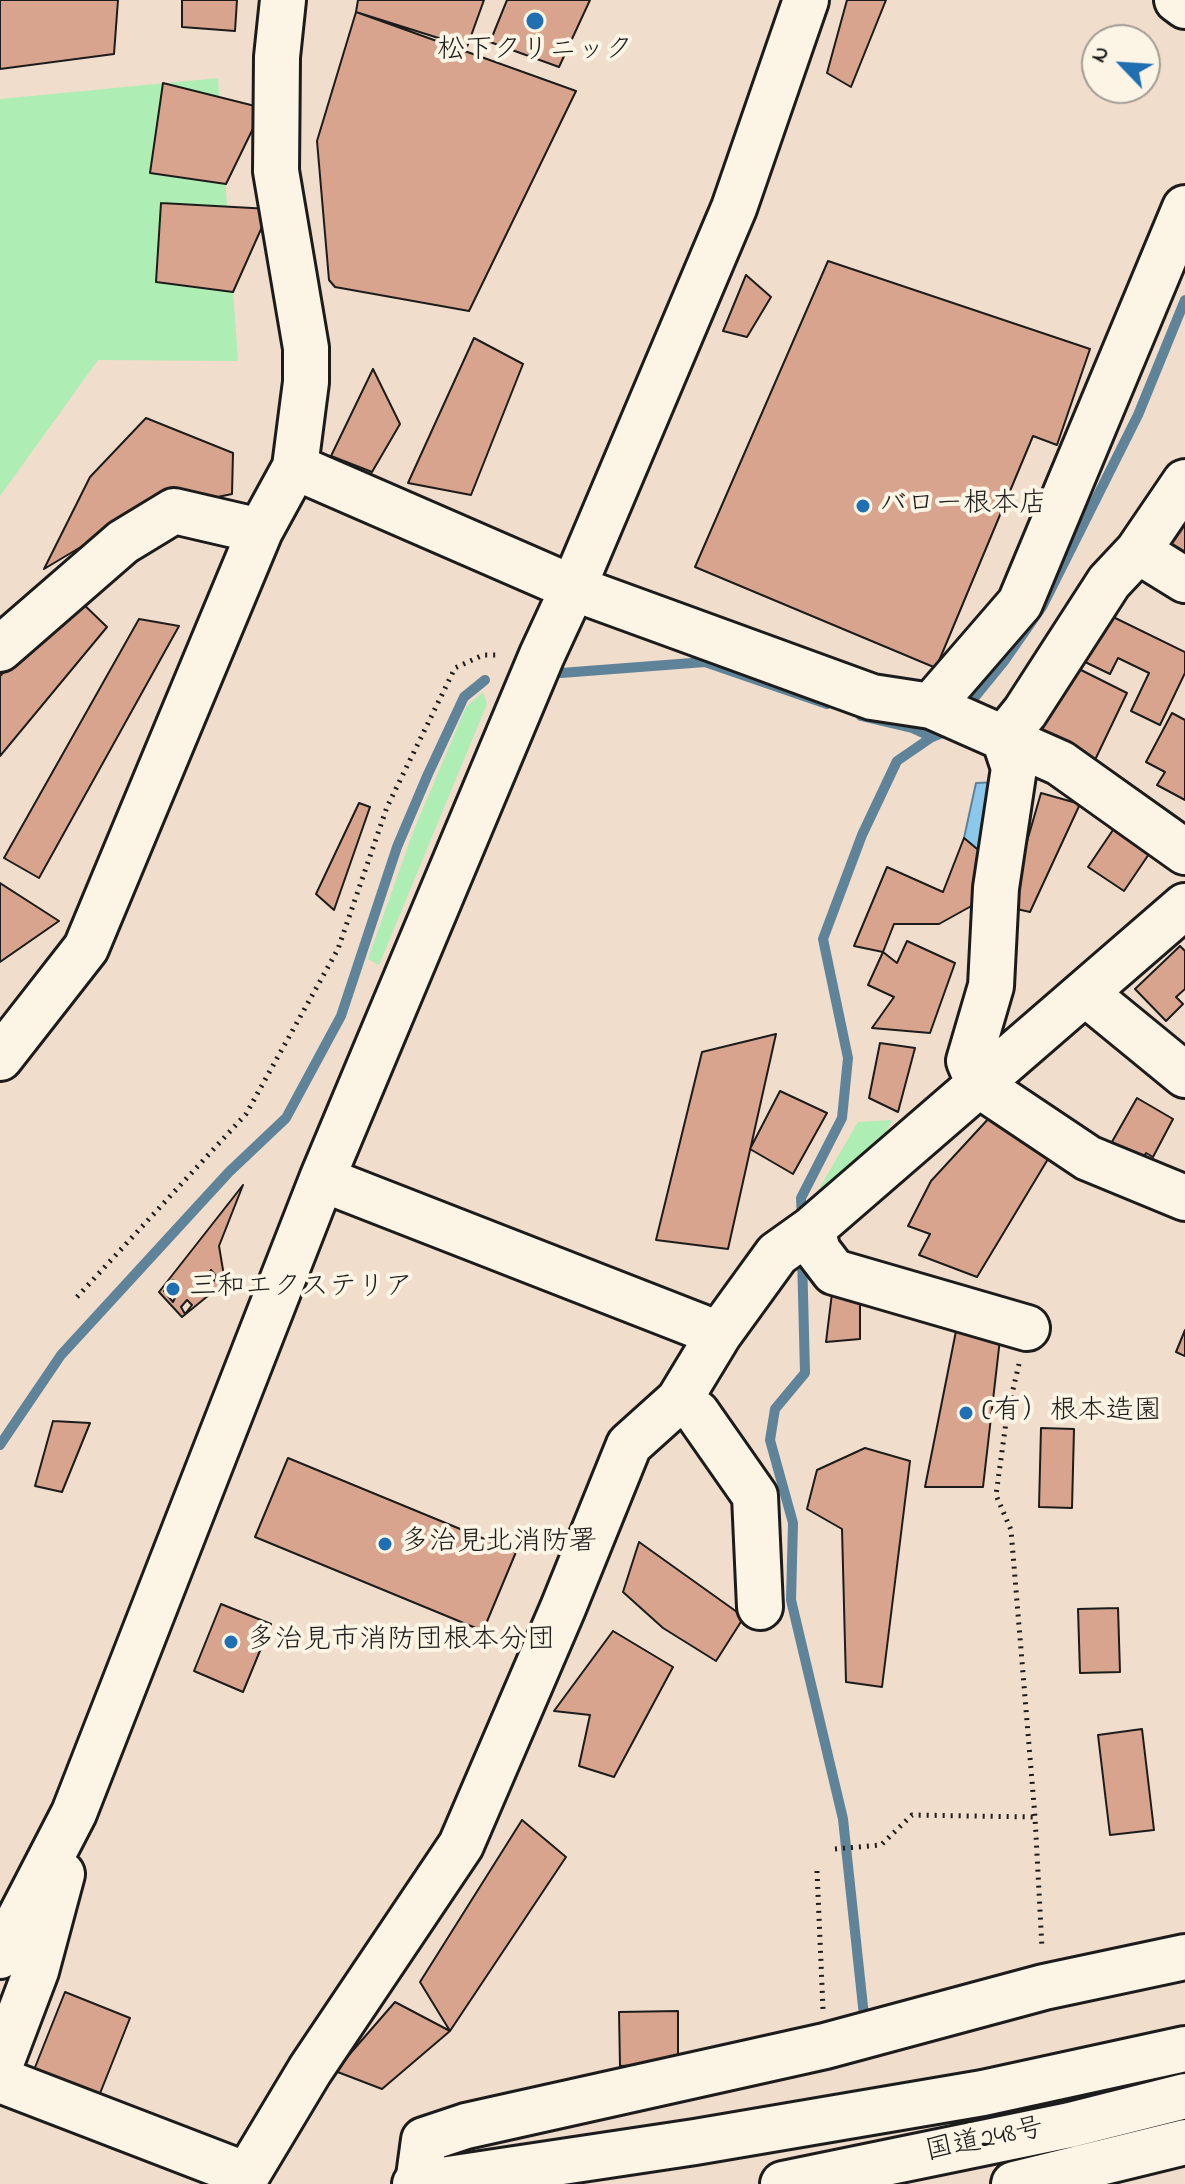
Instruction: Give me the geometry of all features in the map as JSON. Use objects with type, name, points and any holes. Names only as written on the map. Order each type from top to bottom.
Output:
[{"type":"main road","points":[[0,1058],[86,948],[260,531],[295,467],[306,382],[306,348],[276,171],[277,57],[283,0]]},
{"type":"main road","points":[[0,1956],[74,1813],[322,1179],[734,208],[806,0]]},
{"type":"main road","points":[[1177,0],[1185,6]]},
{"type":"main road","points":[[931,706],[1020,603],[1185,208]]},
{"type":"main road","points":[[295,467],[573,588],[872,697],[931,706],[1060,763],[1185,852]]},
{"type":"main road","points":[[1004,738],[1025,712],[1109,582],[1138,551],[1185,482]]},
{"type":"main road","points":[[0,649],[123,542],[174,511],[260,531]]},
{"type":"main road","points":[[1138,551],[1185,580]]},
{"type":"main road","points":[[1004,738],[1014,768],[996,888],[991,986],[969,1061],[979,1085],[1088,1158],[1185,1198]]},
{"type":"main road","points":[[0,2080],[245,2179],[310,2070],[461,1845],[629,1445],[679,1400],[719,1334],[801,1237],[1185,907]]},
{"type":"main road","points":[[991,986],[1070,1006],[1185,1075]]},
{"type":"main road","points":[[322,1179],[719,1334]]},
{"type":"main road","points":[[801,1237],[818,1251],[834,1272],[1027,1328]]},
{"type":"main road","points":[[679,1400],[697,1413],[755,1496],[760,1607]]},
{"type":"main road","points":[[0,2066],[36,1971],[60,1887],[74,1813]]},
{"type":"main road","points":[[1185,1957],[1044,1987],[825,2046],[466,2126],[424,2140],[416,2184],[695,2142],[983,2093],[1185,2049]]},
{"type":"main road","name":"国道248号","points":[[783,2184],[1070,2125],[1185,2096]]},
{"type":"main road","name":"国道248号","points":[[1014,2184],[1185,2142]]},
{"type":"path","points":[[77,1297],[246,1114],[338,949],[387,807],[455,668],[483,655],[542,655]]},
{"type":"path","points":[[1027,1328],[1007,1415],[996,1495],[1011,1530],[1035,1817],[1044,1987]]},
{"type":"path","points":[[835,1849],[881,1845],[912,1815],[1035,1817]]},
{"type":"path","points":[[817,1871],[825,2046]]},
{"type":"green space","points":[[218,78],[238,361],[98,360],[0,496],[0,99]]},
{"type":"green space","points":[[483,692],[487,704],[379,965],[368,959],[413,832],[466,707]]},
{"type":"green space","points":[[892,1120],[881,1142],[818,1203],[819,1189],[858,1122]]},
{"type":"water","points":[[999,782],[989,859],[964,838],[976,783]]},
{"type":"building","points":[[0,0],[118,0],[114,54],[0,69]]},
{"type":"building","points":[[182,0],[237,0],[235,31],[182,27]]},
{"type":"building","points":[[358,0],[484,0],[467,47],[356,12]]},
{"type":"building","points":[[507,0],[590,0],[559,67],[490,42]]},
{"type":"building","points":[[847,0],[886,0],[851,87],[827,73]]},
{"type":"building","points":[[356,12],[576,91],[469,311],[335,287],[329,280],[317,141]]},
{"type":"building","points":[[163,83],[263,108],[226,184],[150,173]]},
{"type":"building","points":[[161,203],[270,209],[233,292],[156,282]]},
{"type":"building","name":"バロー根本店","points":[[828,261],[1090,349],[1057,445],[1033,436],[936,668],[695,567]]},
{"type":"building","points":[[746,275],[771,297],[747,337],[723,331]]},
{"type":"building","points":[[474,338],[523,364],[471,495],[408,483]]},
{"type":"building","points":[[373,369],[400,424],[372,472],[331,456]]},
{"type":"building","points":[[146,418],[233,453],[232,494],[136,514],[44,569],[90,477]]},
{"type":"building","points":[[1185,516],[1185,564],[1165,555]]},
{"type":"building","points":[[77,598],[107,627],[0,756],[0,676]]},
{"type":"building","points":[[1107,614],[1185,652],[1185,673],[1160,725],[1131,711],[1149,673],[1118,658],[1110,674],[1083,661]]},
{"type":"building","points":[[139,619],[179,626],[39,878],[4,858]]},
{"type":"building","points":[[1069,664],[1127,693],[1094,762],[1036,733]]},
{"type":"building","points":[[1172,713],[1185,720],[1185,800],[1157,785],[1165,772],[1146,762]]},
{"type":"building","points":[[1041,793],[1080,804],[1030,912],[1008,907]]},
{"type":"building","points":[[359,803],[370,807],[334,910],[316,894]]},
{"type":"building","points":[[1115,827],[1151,851],[1124,891],[1088,867]]},
{"type":"building","points":[[964,838],[989,859],[984,899],[939,924],[894,924],[883,952],[854,946],[887,867],[943,892]]},
{"type":"building","points":[[0,883],[59,921],[0,962]]},
{"type":"building","points":[[907,941],[955,963],[930,1033],[872,1028],[894,997],[868,985],[883,952],[897,963]]},
{"type":"building","points":[[1180,946],[1185,951],[1185,989],[1176,997],[1183,1004],[1166,1021],[1135,989]]},
{"type":"building","points":[[776,1034],[728,1249],[656,1240],[702,1052]]},
{"type":"building","points":[[880,1043],[915,1048],[898,1112],[869,1098]]},
{"type":"building","points":[[780,1091],[827,1113],[793,1174],[750,1149]]},
{"type":"building","points":[[1137,1098],[1173,1119],[1153,1157],[1146,1153],[1139,1167],[1105,1154]]},
{"type":"building","points":[[990,1117],[1048,1159],[977,1277],[919,1255],[930,1234],[908,1226],[931,1181]]},
{"type":"building","points":[[243,1185],[219,1246],[225,1282],[182,1317],[159,1292]]},
{"type":"building","points":[[211,1270],[216,1276],[210,1289],[203,1284]]},
{"type":"building","name":"三和エクステリア","points":[[173,1280],[180,1287],[173,1302],[164,1291]]},
{"type":"building","points":[[833,1285],[860,1289],[860,1339],[826,1342]]},
{"type":"building","points":[[187,1300],[192,1305],[185,1314],[181,1307]]},
{"type":"building","points":[[1185,1330],[1185,1356],[1176,1352]]},
{"type":"building","name":"(有）根本造園","points":[[956,1331],[1000,1339],[983,1487],[925,1487]]},
{"type":"building","points":[[53,1421],[90,1423],[62,1492],[35,1486]]},
{"type":"building","points":[[1041,1428],[1074,1429],[1072,1508],[1039,1507]]},
{"type":"building","points":[[865,1448],[910,1461],[882,1687],[846,1682],[842,1529],[807,1509],[817,1470]]},
{"type":"building","name":"多治見北消防署","points":[[288,1458],[516,1552],[483,1631],[255,1537]]},
{"type":"building","points":[[639,1542],[744,1617],[716,1661],[663,1628],[623,1592]]},
{"type":"building","points":[[221,1604],[271,1624],[243,1692],[194,1671]]},
{"type":"building","points":[[1118,1608],[1120,1672],[1080,1673],[1078,1609]]},
{"type":"building","points":[[613,1631],[673,1667],[614,1777],[579,1766],[590,1715],[554,1711]]},
{"type":"building","points":[[1142,1729],[1154,1830],[1110,1835],[1098,1735]]},
{"type":"building","points":[[522,1820],[566,1857],[450,2031],[420,1982]]},
{"type":"building","points":[[65,1992],[130,2018],[95,2106],[30,2080]]},
{"type":"building","points":[[395,2002],[450,2031],[382,2089],[335,2071]]},
{"type":"building","points":[[678,2011],[678,2064],[620,2066],[619,2012]]},
{"type":"waterway","points":[[965,709],[1005,660],[1042,607],[1138,415],[1185,300]]},
{"type":"waterway","points":[[561,673],[705,662],[827,704]]},
{"type":"waterway","points":[[0,1445],[61,1355],[229,1172],[286,1118],[341,1016],[397,847],[428,774],[464,697],[485,680]]},
{"type":"waterway","points":[[861,716],[912,728],[932,737],[952,729]]},
{"type":"waterway","points":[[802,1219],[801,1198],[842,1118],[848,1058],[823,939],[862,835],[897,761],[932,737]]},
{"type":"waterway","points":[[802,1255],[805,1373],[775,1409],[770,1440],[793,1523],[791,1600],[843,1819],[864,2016]]},
{"type":"place","name":"松下クリニック","points":[[535,21]]},
{"type":"place","name":"バロー根本店","points":[[863,506]]},
{"type":"place","name":"三和エクステリア","points":[[173,1289]]},
{"type":"place","name":"(有）根本造園","points":[[966,1413]]},
{"type":"place","name":"多治見北消防署","points":[[385,1544]]},
{"type":"place","name":"多治見市消防団根本分団","points":[[231,1642]]}]
